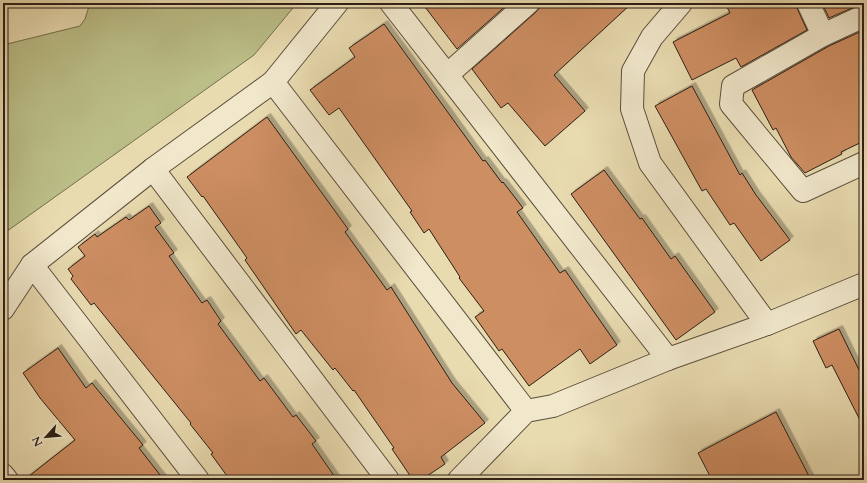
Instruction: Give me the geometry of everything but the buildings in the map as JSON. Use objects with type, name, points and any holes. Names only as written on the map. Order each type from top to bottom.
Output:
[{"type":"street","points":[[3,309],[32,265],[153,169],[273,82],[337,3]]},
{"type":"street","points":[[391,3],[668,359]]},
{"type":"street","points":[[446,75],[528,3]]},
{"type":"street","points":[[680,3],[652,37],[633,71],[632,109],[650,163],[767,324]]},
{"type":"street","points":[[808,3],[823,35]]},
{"type":"street","points":[[864,16],[823,35],[733,86],[731,104],[803,191],[864,163]]},
{"type":"street","points":[[273,82],[526,411]]},
{"type":"street","points":[[153,169],[388,480]]},
{"type":"street","points":[[32,265],[198,480]]},
{"type":"street","points":[[459,480],[526,411],[553,406],[668,359],[767,324],[864,284]]},
{"type":"street","points":[[3,475],[7,480]]},
{"type":"green space","points":[[90,3],[297,3],[254,55],[3,234],[3,45],[80,26],[85,19]]}]
